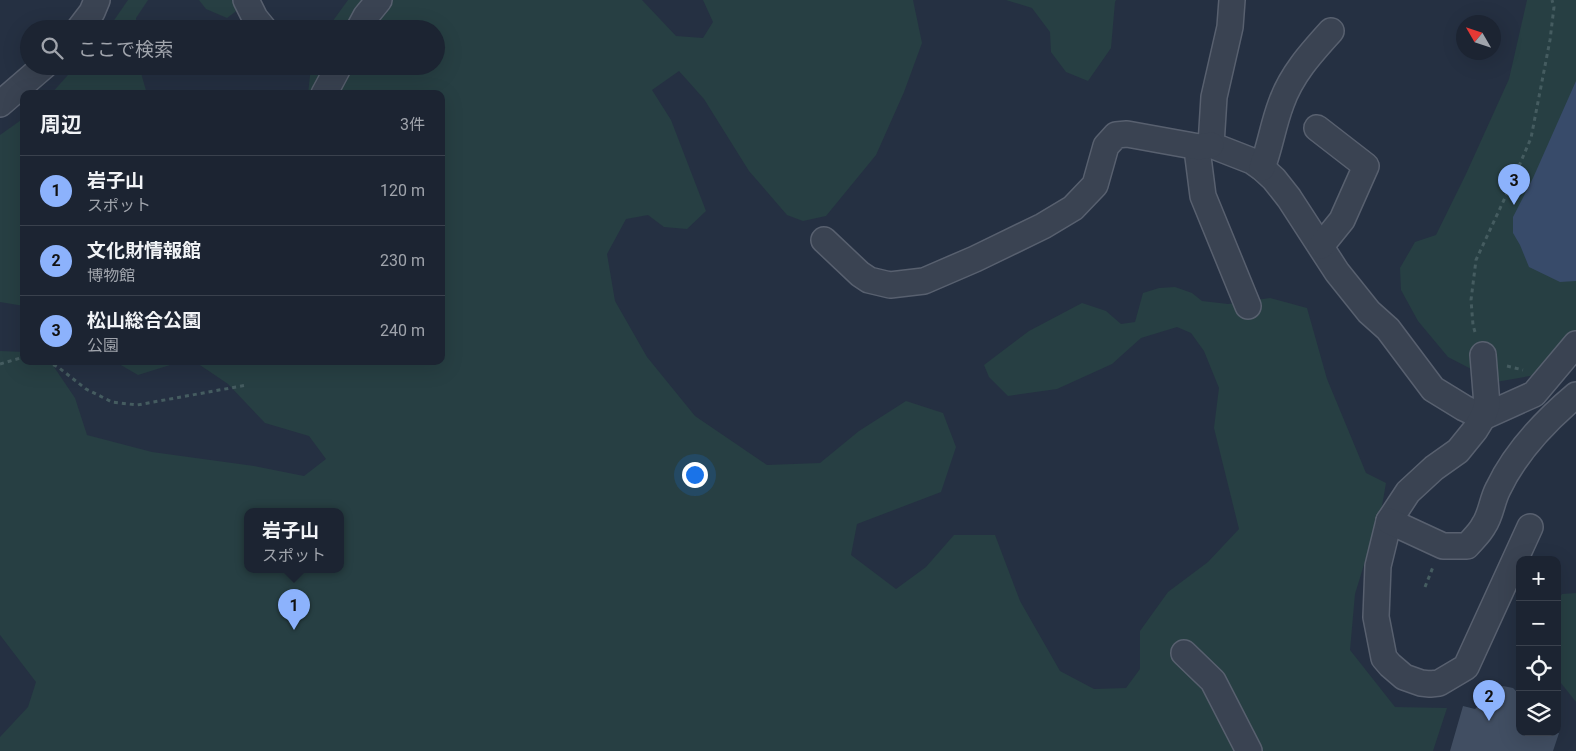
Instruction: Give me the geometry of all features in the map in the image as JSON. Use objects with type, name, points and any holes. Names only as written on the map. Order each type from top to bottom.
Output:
[{"type":"street","points":[[86,20],[92,12],[96,0]]},
{"type":"street","points":[[246,0],[257,20]]},
{"type":"street","points":[[364,20],[379,0]]},
{"type":"street","points":[[1232,0],[1230,27],[1205,146],[1198,158],[1203,196],[1248,306]]},
{"type":"street","points":[[1262,168],[1281,102],[1293,78],[1305,59],[1331,31]]},
{"type":"street","points":[[0,104],[34,75]]},
{"type":"street","points":[[326,90],[333,75]]},
{"type":"street","points":[[1317,128],[1366,166],[1342,220],[1320,246]]},
{"type":"street","points":[[824,240],[869,280],[890,285],[924,281],[975,260],[1043,226],[1073,208],[1095,185],[1106,146],[1116,135],[1127,134],[1205,146],[1252,161],[1262,168],[1274,179],[1289,198],[1337,272],[1369,312],[1388,329],[1433,389],[1483,417],[1534,394],[1576,344]]},
{"type":"street","points":[[1482,355],[1487,405],[1483,417],[1458,451],[1434,468],[1408,492],[1389,521],[1378,566],[1376,618],[1384,658],[1390,665],[1404,677],[1430,684],[1439,683],[1466,667],[1530,527]]},
{"type":"street","points":[[1389,521],[1443,546],[1467,546],[1485,525],[1497,490],[1514,460],[1549,420],[1576,395]]},
{"type":"street","points":[[1184,654],[1213,681],[1249,751]]},
{"type":"path","points":[[1552,0],[1554,7],[1550,40],[1531,138],[1476,260],[1471,300],[1473,325],[1482,355],[1506,366],[1525,370],[1553,372]]},
{"type":"path","points":[[0,364],[20,358]]},
{"type":"path","points":[[54,365],[86,388],[112,402],[138,405],[247,385]]},
{"type":"green space","points":[[128,0],[148,0],[136,20],[114,20]]},
{"type":"green space","points":[[199,0],[237,0],[239,9],[227,18],[206,9]]},
{"type":"green space","points":[[348,0],[642,0],[676,36],[703,38],[713,22],[703,0],[913,0],[922,43],[904,92],[876,155],[826,216],[803,221],[787,215],[749,171],[704,99],[679,71],[652,90],[671,120],[706,211],[687,229],[664,227],[648,215],[626,219],[607,254],[615,301],[647,357],[695,416],[767,465],[820,463],[859,431],[906,401],[943,413],[956,447],[941,492],[857,524],[851,555],[896,589],[926,567],[954,535],[995,535],[1020,601],[1060,671],[1094,689],[1126,688],[1140,669],[1140,631],[1168,592],[1208,562],[1239,529],[1214,428],[1219,388],[1204,351],[1191,333],[1177,327],[1141,338],[1112,364],[1057,389],[1008,396],[989,377],[984,365],[1029,331],[1082,303],[1106,311],[1121,324],[1135,322],[1143,293],[1159,288],[1175,287],[1192,293],[1202,301],[1228,304],[1270,298],[1307,308],[1327,379],[1366,473],[1386,483],[1382,506],[1355,594],[1350,650],[1395,707],[1447,708],[1433,751],[0,751],[0,737],[28,707],[36,682],[0,635],[0,351],[20,352],[20,365],[53,365],[75,398],[87,435],[152,452],[254,466],[304,476],[326,459],[309,436],[265,423],[228,384],[200,365],[445,365],[445,90],[308,90],[310,75],[445,75],[445,20],[334,20]]},
{"type":"green space","points":[[1006,0],[1116,0],[1111,48],[1088,81],[1066,72],[1051,52],[1050,32],[1032,8]]},
{"type":"green space","points":[[1527,0],[1576,0],[1576,357],[1553,372],[1496,382],[1448,357],[1418,321],[1401,290],[1400,268],[1415,242],[1436,235],[1466,174],[1509,79]]},
{"type":"green space","points":[[68,75],[142,75],[146,90],[55,90]]},
{"type":"green space","points":[[20,121],[20,305],[0,302],[0,135]]},
{"type":"green space","points":[[121,365],[170,365],[138,375]]},
{"type":"green space","points":[[1576,593],[1576,702],[1561,683],[1562,594]]},
{"type":"water","points":[[1576,81],[1576,281],[1560,282],[1529,267],[1513,233],[1513,217],[1533,178]]},
{"type":"building","points":[[1503,686],[1513,688],[1516,691],[1516,736],[1558,736],[1553,751],[1450,751],[1463,706],[1475,709],[1498,688]]},
{"type":"place","name":"松山総合公園","points":[[1514,205]]},
{"type":"place","name":"岩子山","points":[[294,630]]},
{"type":"place","name":"文化財情報館","points":[[1489,721]]}]
